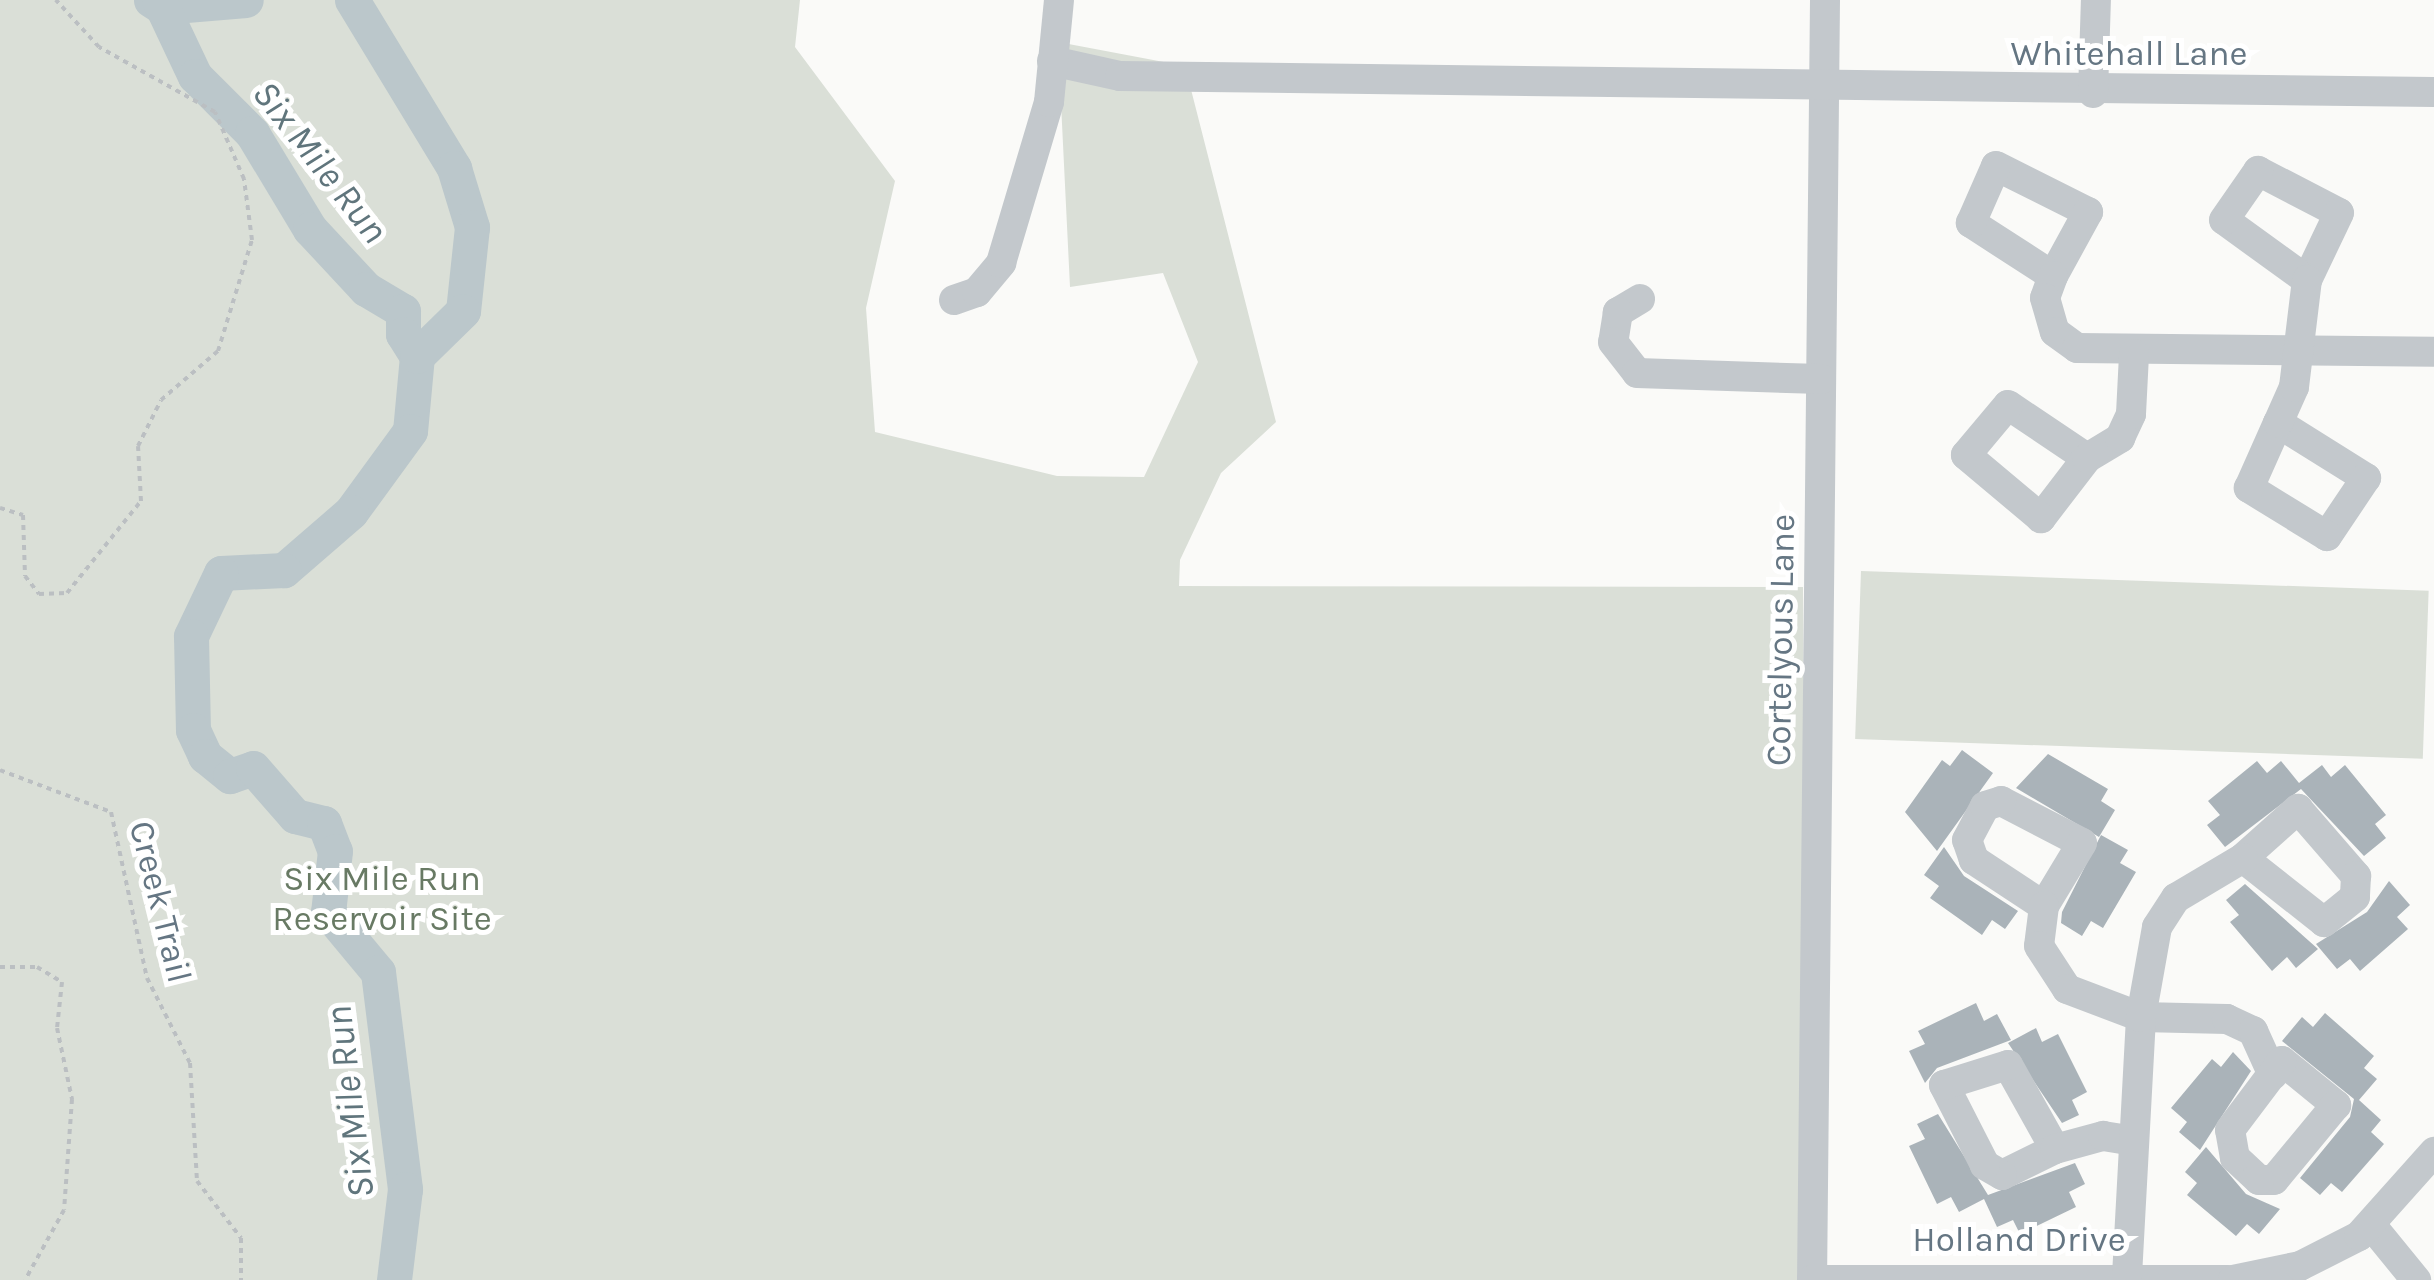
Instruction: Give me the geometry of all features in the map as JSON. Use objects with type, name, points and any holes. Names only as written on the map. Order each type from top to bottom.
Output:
[{"type":"street","points":[[954,300],[976,292],[1001,263],[1052,61],[1060,0]]},
{"type":"street","name":"Cortelyous Lane","points":[[1812,1280],[1824,0]]},
{"type":"street","points":[[2093,93],[2096,0]]},
{"type":"street","name":"Whitehall Lane","points":[[1052,61],[1120,76],[2093,93],[2434,92]]},
{"type":"street","points":[[2053,276],[2046,298],[2054,332],[2077,348],[2134,354],[2434,352]]},
{"type":"street","points":[[2278,423],[2298,352],[2308,280]]},
{"type":"street","points":[[1640,299],[1618,312],[1613,342],[1637,374],[1821,380]]},
{"type":"street","points":[[2088,458],[2120,438],[2131,414],[2134,354]]},
{"type":"street","points":[[2126,1276],[2142,1017],[2157,927],[2176,898],[2243,858]]},
{"type":"street","points":[[2044,906],[2039,946],[2066,989],[2142,1017],[2227,1019],[2252,1030],[2274,1074]]},
{"type":"street","points":[[2055,1149],[2089,1138],[2134,1141]]},
{"type":"street","name":"Holland Drive","points":[[1812,1280],[2126,1276],[2230,1280],[2300,1266],[2372,1226],[2434,1152]]},
{"type":"street","points":[[2372,1226],[2416,1280]]},
{"type":"path","points":[[0,508],[23,515],[25,576],[39,594],[66,593],[141,501],[138,446],[161,400],[218,351],[252,240],[244,179],[215,112],[100,47],[56,0]]},
{"type":"path","name":"Creek Trail","points":[[0,770],[111,812],[146,978],[190,1063],[197,1181],[242,1238],[241,1280]]},
{"type":"path","points":[[0,967],[37,967],[62,982],[57,1028],[72,1099],[64,1210],[24,1280]]},
{"type":"green space","name":"Six Mile Run Reservoir Site","points":[[0,0],[800,0],[795,47],[895,181],[866,308],[875,432],[1057,476],[1144,477],[1198,362],[1163,273],[1070,287],[1058,42],[1185,66],[1276,422],[1221,473],[1180,560],[1179,586],[1803,587],[1807,1280],[0,1280]]},
{"type":"green space","points":[[1861,571],[2429,591],[2423,759],[1855,739]]},
{"type":"building","points":[[1962,750],[1993,773],[1937,851],[1905,812],[1942,760],[1950,766]]},
{"type":"building","points":[[2048,754],[2108,789],[2101,801],[2115,810],[2099,837],[2016,788]]},
{"type":"building","points":[[2257,761],[2267,773],[2281,761],[2299,783],[2322,765],[2331,777],[2345,765],[2386,815],[2375,824],[2386,838],[2364,856],[2301,789],[2225,847],[2207,825],[2220,815],[2208,801]]},
{"type":"building","points":[[2101,835],[2128,850],[2120,863],[2136,872],[2103,928],[2091,921],[2082,936],[2061,923],[2062,912]]},
{"type":"building","points":[[1944,847],[1964,876],[2018,911],[2005,929],[1992,920],[1982,935],[1930,898],[1939,886],[1924,875]]},
{"type":"building","points":[[2389,881],[2410,905],[2397,917],[2408,929],[2360,971],[2350,959],[2337,969],[2316,944],[2367,912]]},
{"type":"building","points":[[2245,884],[2318,949],[2296,968],[2287,957],[2272,971],[2230,922],[2239,915],[2226,900]]},
{"type":"building","points":[[1976,1003],[1984,1021],[1997,1014],[2011,1040],[1937,1068],[1925,1083],[1909,1051],[1925,1044],[1918,1031]]},
{"type":"building","points":[[2325,1013],[2374,1056],[2364,1068],[2377,1079],[2359,1100],[2381,1120],[2371,1132],[2384,1144],[2342,1192],[2331,1183],[2320,1195],[2300,1178],[2350,1117],[2354,1099],[2282,1041],[2302,1017],[2313,1027]]},
{"type":"building","points":[[2036,1028],[2042,1042],[2058,1034],[2087,1092],[2072,1100],[2079,1115],[2062,1123],[2008,1043]]},
{"type":"building","points":[[2233,1052],[2251,1071],[2200,1150],[2179,1132],[2187,1122],[2171,1108],[2212,1059],[2221,1067]]},
{"type":"building","points":[[1938,1114],[1988,1195],[2075,1163],[2085,1184],[2069,1192],[2076,1207],[2020,1234],[2013,1220],[1997,1227],[1984,1199],[1959,1212],[1951,1197],[1937,1204],[1909,1146],[1925,1139],[1917,1124]]},
{"type":"building","points":[[2206,1147],[2246,1194],[2280,1209],[2259,1234],[2247,1224],[2236,1236],[2187,1195],[2197,1183],[2185,1172]]},
{"type":"waterway","name":"Six Mile Run","points":[[151,0],[162,7],[246,0]]},
{"type":"waterway","name":"Six Mile Run","points":[[159,0],[195,76],[252,133],[310,229],[366,289],[403,311],[403,334],[417,356],[410,431],[351,512],[284,570],[221,573],[191,636],[193,730],[205,756],[230,776],[253,768],[295,816],[324,823],[335,851],[328,912],[378,972],[405,1189],[394,1280]]},
{"type":"waterway","name":"Six Mile Run","points":[[352,0],[454,168],[472,227],[463,311],[417,356]]}]
